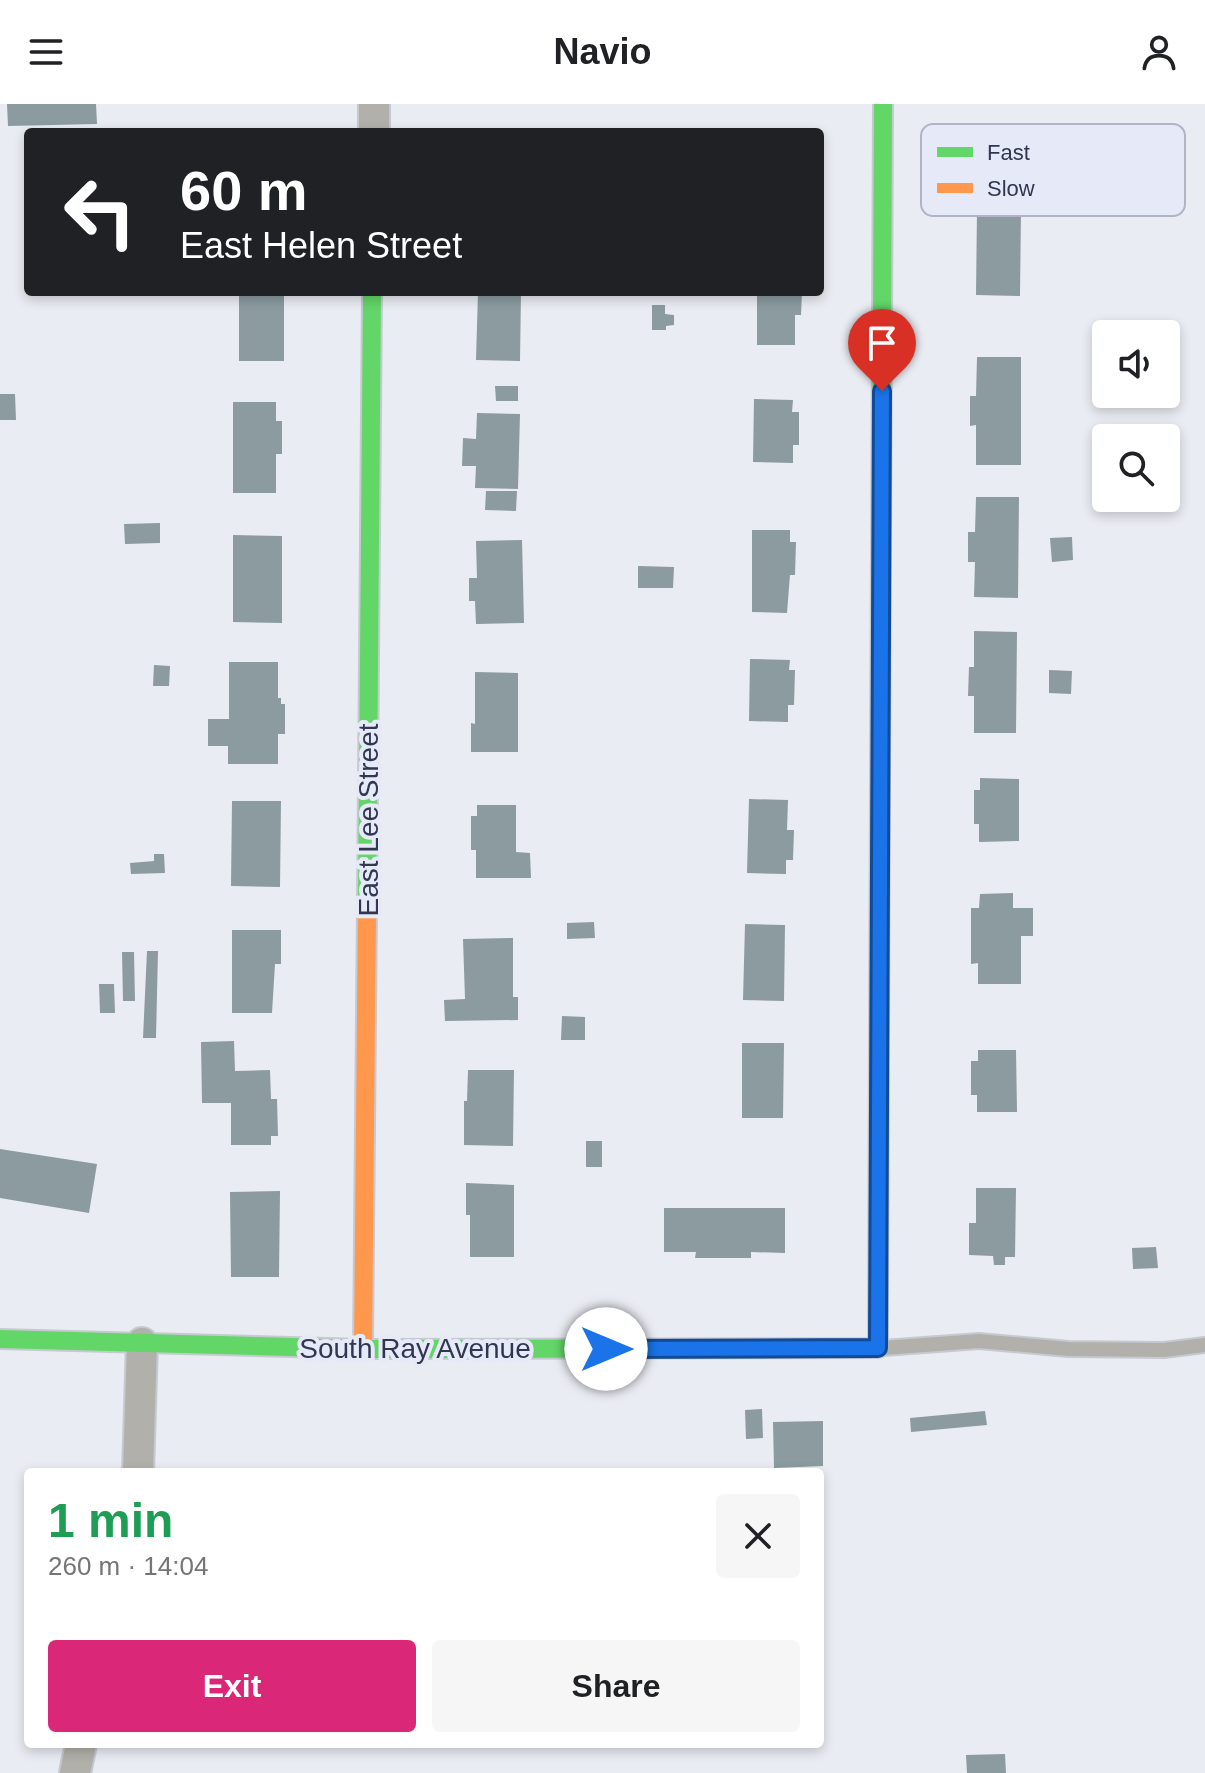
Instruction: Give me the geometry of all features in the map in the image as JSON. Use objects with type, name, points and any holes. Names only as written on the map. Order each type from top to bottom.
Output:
[{"type":"street","points":[[374,104],[374,128]]},
{"type":"street","points":[[878,1348],[883,104]]},
{"type":"street","name":"East Lee Street","points":[[363,1349],[372,296]]},
{"type":"street","name":"South Ray Avenue","points":[[0,1339],[363,1349],[878,1348]]},
{"type":"street","points":[[138,1468],[142,1343]]},
{"type":"street","points":[[75,1773],[80,1748]]},
{"type":"lane","points":[[878,1348],[979,1341],[1068,1349],[1164,1350],[1205,1345]]},
{"type":"building","points":[[7,104],[96,104],[97,124],[8,126]]},
{"type":"building","points":[[977,216],[1021,216],[1020,296],[976,295]]},
{"type":"building","points":[[239,296],[284,296],[284,361],[239,361]]},
{"type":"building","points":[[478,296],[521,296],[520,361],[476,360]]},
{"type":"building","points":[[757,296],[802,296],[801,315],[795,315],[795,345],[757,345]]},
{"type":"building","points":[[652,305],[665,305],[665,314],[674,315],[674,325],[666,326],[666,330],[652,330]]},
{"type":"building","points":[[977,357],[1021,357],[1021,465],[976,465],[976,425],[970,426],[970,396],[976,396]]},
{"type":"building","points":[[495,386],[518,386],[518,401],[496,401]]},
{"type":"building","points":[[0,394],[15,394],[16,420],[0,420]]},
{"type":"building","points":[[754,399],[793,400],[792,412],[799,412],[799,445],[793,445],[793,463],[753,462]]},
{"type":"building","points":[[233,402],[276,402],[276,421],[282,421],[282,454],[276,454],[276,493],[233,493]]},
{"type":"building","points":[[477,413],[520,414],[518,489],[475,488],[476,466],[462,466],[463,438],[476,439]]},
{"type":"building","points":[[486,491],[517,491],[516,511],[485,510]]},
{"type":"building","points":[[976,497],[1019,497],[1018,598],[974,597],[975,562],[968,562],[968,532],[975,532]]},
{"type":"building","points":[[160,523],[160,543],[125,544],[124,524]]},
{"type":"building","points":[[752,530],[790,530],[790,542],[796,542],[795,575],[790,575],[787,613],[752,612]]},
{"type":"building","points":[[233,535],[282,536],[282,623],[233,622]]},
{"type":"building","points":[[1072,537],[1073,560],[1052,562],[1050,538]]},
{"type":"building","points":[[522,540],[524,623],[476,624],[475,601],[469,601],[469,578],[477,578],[476,541]]},
{"type":"building","points":[[638,566],[674,567],[673,588],[638,588]]},
{"type":"building","points":[[974,631],[1017,632],[1016,733],[974,733],[974,696],[968,696],[969,667],[974,667]]},
{"type":"building","points":[[750,659],[790,660],[789,670],[795,670],[794,705],[788,705],[788,722],[749,721]]},
{"type":"building","points":[[229,662],[278,662],[278,698],[281,698],[281,704],[285,704],[285,734],[278,734],[278,764],[228,764],[228,746],[208,746],[208,719],[229,719]]},
{"type":"building","points":[[154,665],[170,666],[169,686],[153,686]]},
{"type":"building","points":[[1049,670],[1072,671],[1071,694],[1049,693]]},
{"type":"building","points":[[475,672],[518,673],[518,752],[471,752],[471,723],[475,724]]},
{"type":"building","points":[[980,778],[1019,779],[1019,841],[979,842],[979,824],[974,824],[974,790],[980,790]]},
{"type":"building","points":[[749,799],[788,800],[787,830],[794,830],[793,860],[786,860],[786,874],[747,873]]},
{"type":"building","points":[[232,801],[281,801],[280,887],[231,886]]},
{"type":"building","points":[[477,805],[516,805],[516,852],[530,853],[531,878],[476,878],[476,850],[471,850],[471,816],[477,816]]},
{"type":"building","points":[[154,854],[164,854],[165,873],[131,874],[130,863],[154,861]]},
{"type":"building","points":[[1013,893],[1013,908],[1033,908],[1033,936],[1021,936],[1021,984],[978,984],[978,963],[971,964],[971,908],[979,908],[980,894]]},
{"type":"building","points":[[594,922],[595,938],[567,939],[567,923]]},
{"type":"building","points":[[745,924],[785,925],[784,1001],[743,1000]]},
{"type":"building","points":[[232,930],[281,930],[281,964],[275,964],[272,1013],[232,1013]]},
{"type":"building","points":[[513,938],[513,997],[518,997],[518,1020],[445,1021],[444,1000],[465,999],[463,939]]},
{"type":"building","points":[[147,951],[158,951],[156,1038],[143,1038]]},
{"type":"building","points":[[122,952],[134,952],[135,1001],[123,1001]]},
{"type":"building","points":[[99,984],[114,984],[115,1013],[100,1013]]},
{"type":"building","points":[[562,1016],[585,1017],[585,1040],[561,1040]]},
{"type":"building","points":[[234,1041],[235,1071],[270,1070],[271,1099],[277,1099],[278,1136],[271,1136],[271,1145],[231,1145],[231,1103],[202,1103],[201,1042]]},
{"type":"building","points":[[742,1043],[784,1043],[783,1118],[742,1118]]},
{"type":"building","points":[[978,1050],[1016,1050],[1017,1112],[977,1112],[977,1095],[971,1095],[971,1061],[978,1061]]},
{"type":"building","points":[[468,1070],[514,1070],[513,1146],[464,1145]]},
{"type":"building","points":[[586,1141],[602,1141],[602,1167],[586,1167]]},
{"type":"building","points":[[0,1149],[97,1164],[89,1213],[0,1198]]},
{"type":"building","points":[[466,1183],[514,1185],[514,1257],[470,1257]]},
{"type":"building","points":[[976,1188],[1016,1188],[1015,1257],[1005,1257],[1005,1265],[994,1265],[993,1256],[969,1255],[969,1223],[976,1223]]},
{"type":"building","points":[[280,1191],[279,1277],[231,1277],[230,1192]]},
{"type":"building","points":[[664,1208],[785,1208],[785,1253],[751,1252],[751,1258],[695,1258],[696,1252],[664,1252]]},
{"type":"building","points":[[1156,1247],[1158,1268],[1133,1269],[1132,1248]]},
{"type":"building","points":[[762,1409],[763,1438],[746,1439],[745,1410]]},
{"type":"building","points":[[985,1411],[987,1425],[911,1432],[910,1418]]},
{"type":"building","points":[[823,1421],[823,1466],[774,1468],[773,1422]]},
{"type":"building","points":[[1005,1754],[1006,1773],[967,1773],[966,1755]]},
{"type":"traffic: fast","points":[[880,782],[883,104]]},
{"type":"traffic: fast","points":[[367,904],[372,296]]},
{"type":"traffic: fast","points":[[0,1339],[363,1349],[878,1348],[878,1307]]},
{"type":"traffic: slow","points":[[878,1307],[880,782]]},
{"type":"traffic: slow","points":[[363,1349],[367,904]]},
{"type":"route","points":[[606,1349],[878,1348],[882,391]]}]
